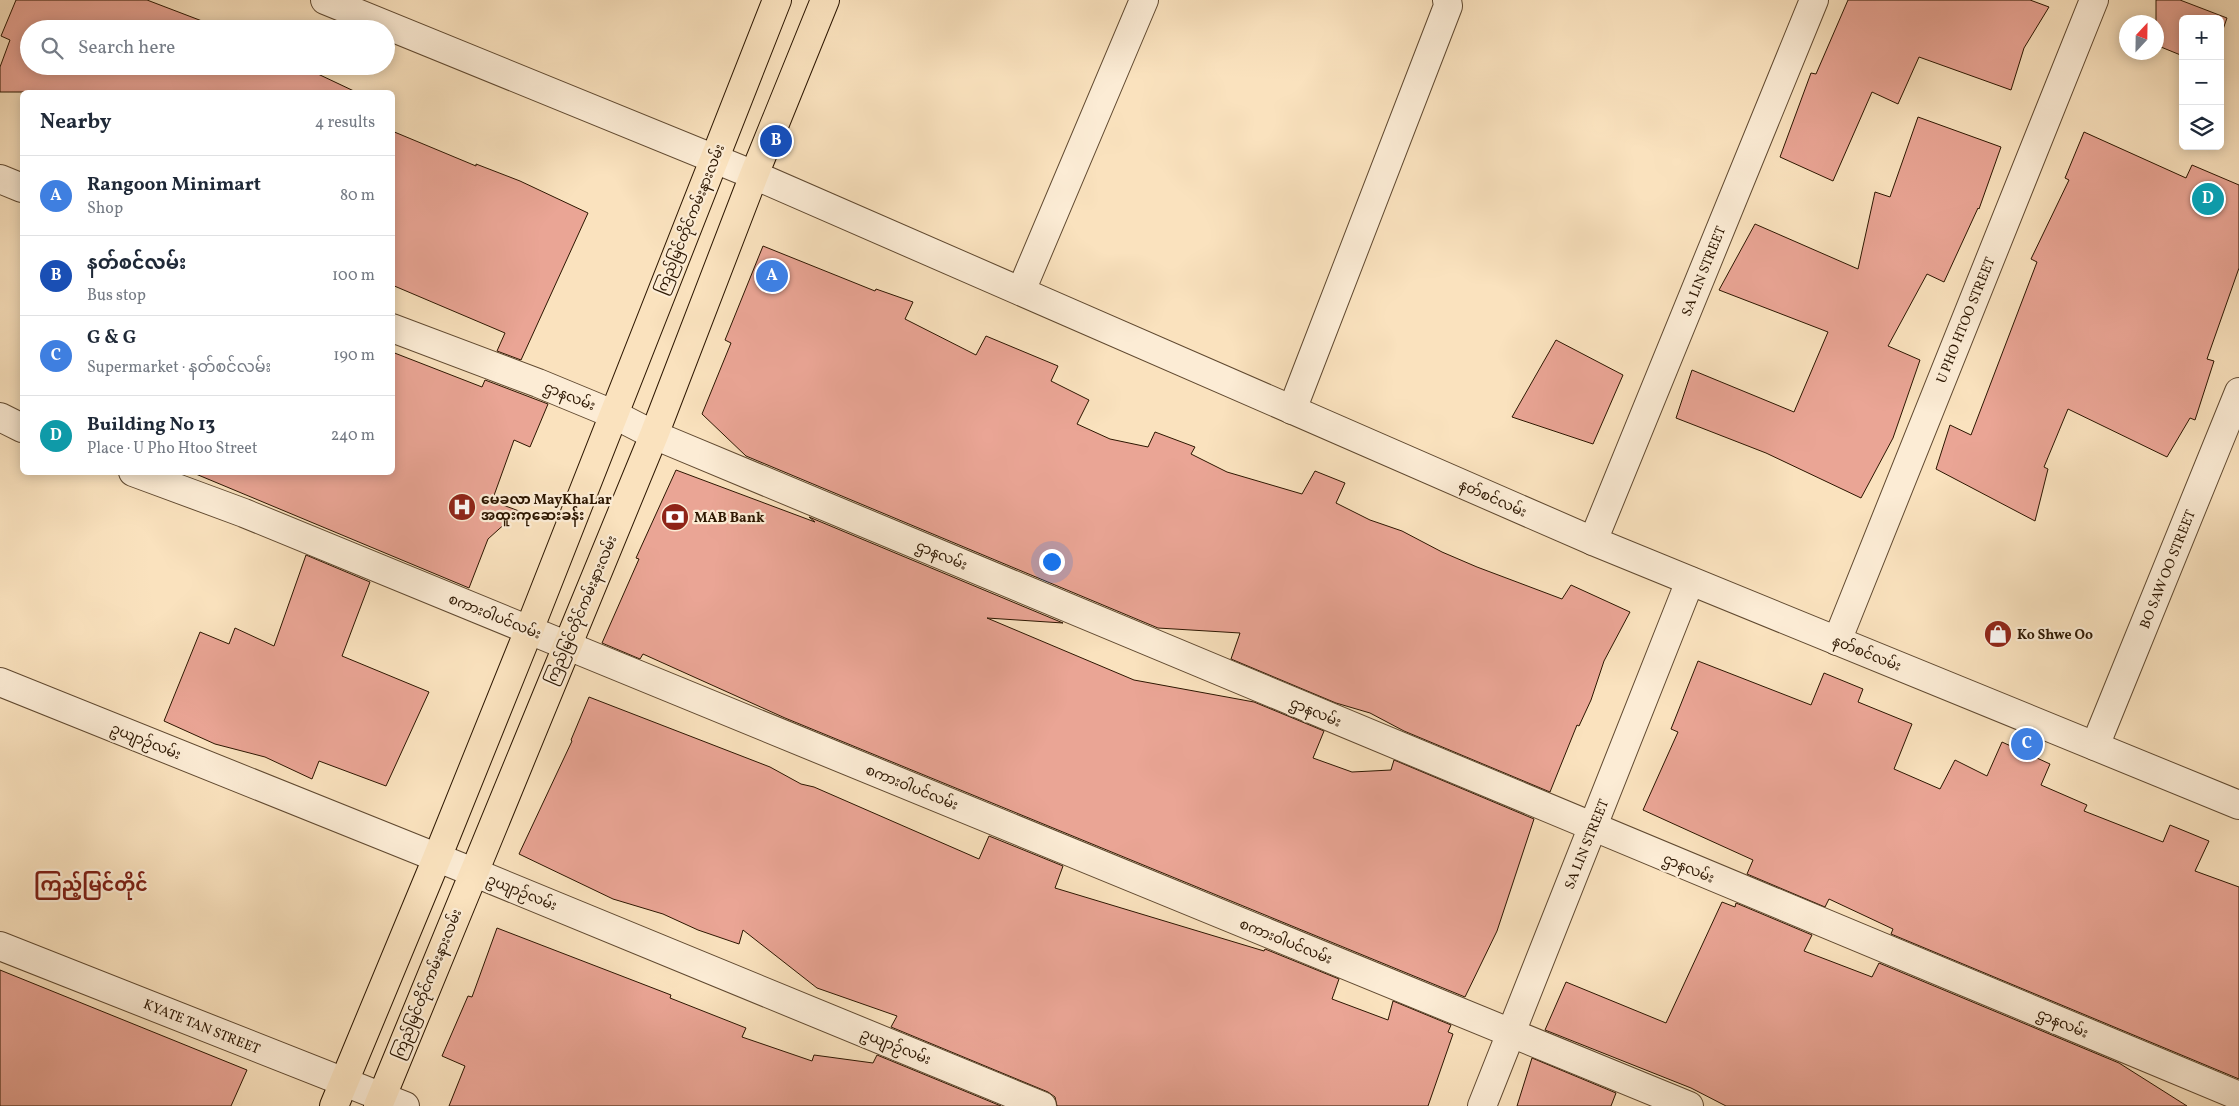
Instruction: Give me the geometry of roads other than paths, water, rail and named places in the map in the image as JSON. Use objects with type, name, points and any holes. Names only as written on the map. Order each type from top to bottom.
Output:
[{"type":"main road","name":"ကြည်မြင်တိုင်ကမ်းနားလမ်း","points":[[339,1094],[437,858],[777,0]]},
{"type":"main road","name":"ကြည်မြင်တိုင်ကမ်းနားလမ်း","points":[[388,1103],[473,872],[654,435],[754,175],[825,0]]},
{"type":"street","points":[[325,0],[374,20]]},
{"type":"street","points":[[1021,291],[1144,0]]},
{"type":"street","points":[[1292,410],[1448,6],[1447,0]]},
{"type":"street","name":"SA LIN STREET","points":[[1593,541],[1814,0]]},
{"type":"street","name":"U PHO HTOO STREET","points":[[1837,641],[2094,0]]},
{"type":"street","points":[[395,29],[715,159]]},
{"type":"street","name":"နတ်စင်လမ်း","points":[[715,159],[1593,541],[2239,804]]},
{"type":"street","points":[[0,179],[20,187]]},
{"type":"street","name":"ဌာနလမ်း","points":[[395,329],[613,414],[654,435],[2239,1096]]},
{"type":"street","name":"BO SAW OO STREET","points":[[2095,746],[2239,392]]},
{"type":"street","points":[[0,417],[20,427]]},
{"type":"street","name":"စကားဝါပင်လမ်း","points":[[141,475],[244,513],[1689,1106]]},
{"type":"street","name":"SA LIN STREET","points":[[1482,1106],[1690,581]]},
{"type":"street","name":"ဥယျာဉ်လမ်း","points":[[0,682],[473,872],[1042,1106]]},
{"type":"street","name":"KYATE TAN STREET","points":[[0,946],[339,1094],[388,1103]]},
{"type":"place","name":"နတ်စင်လမ်း","points":[[776,141]]},
{"type":"place","name":"Building No 13","points":[[2208,199]]},
{"type":"place","name":"Rangoon Minimart","points":[[772,276]]},
{"type":"place","name":"မေခလာ MayKhaLar အထူးကုဆေးခန်း","points":[[462,507]]},
{"type":"place","name":"MAB Bank","points":[[675,517]]},
{"type":"place","name":"Ko Shwe Oo","points":[[1998,634]]},
{"type":"place","name":"G & G","points":[[2027,744]]},
{"type":"district","name":"ကြည့်မြင်တိုင်","points":[[91,884]]}]
